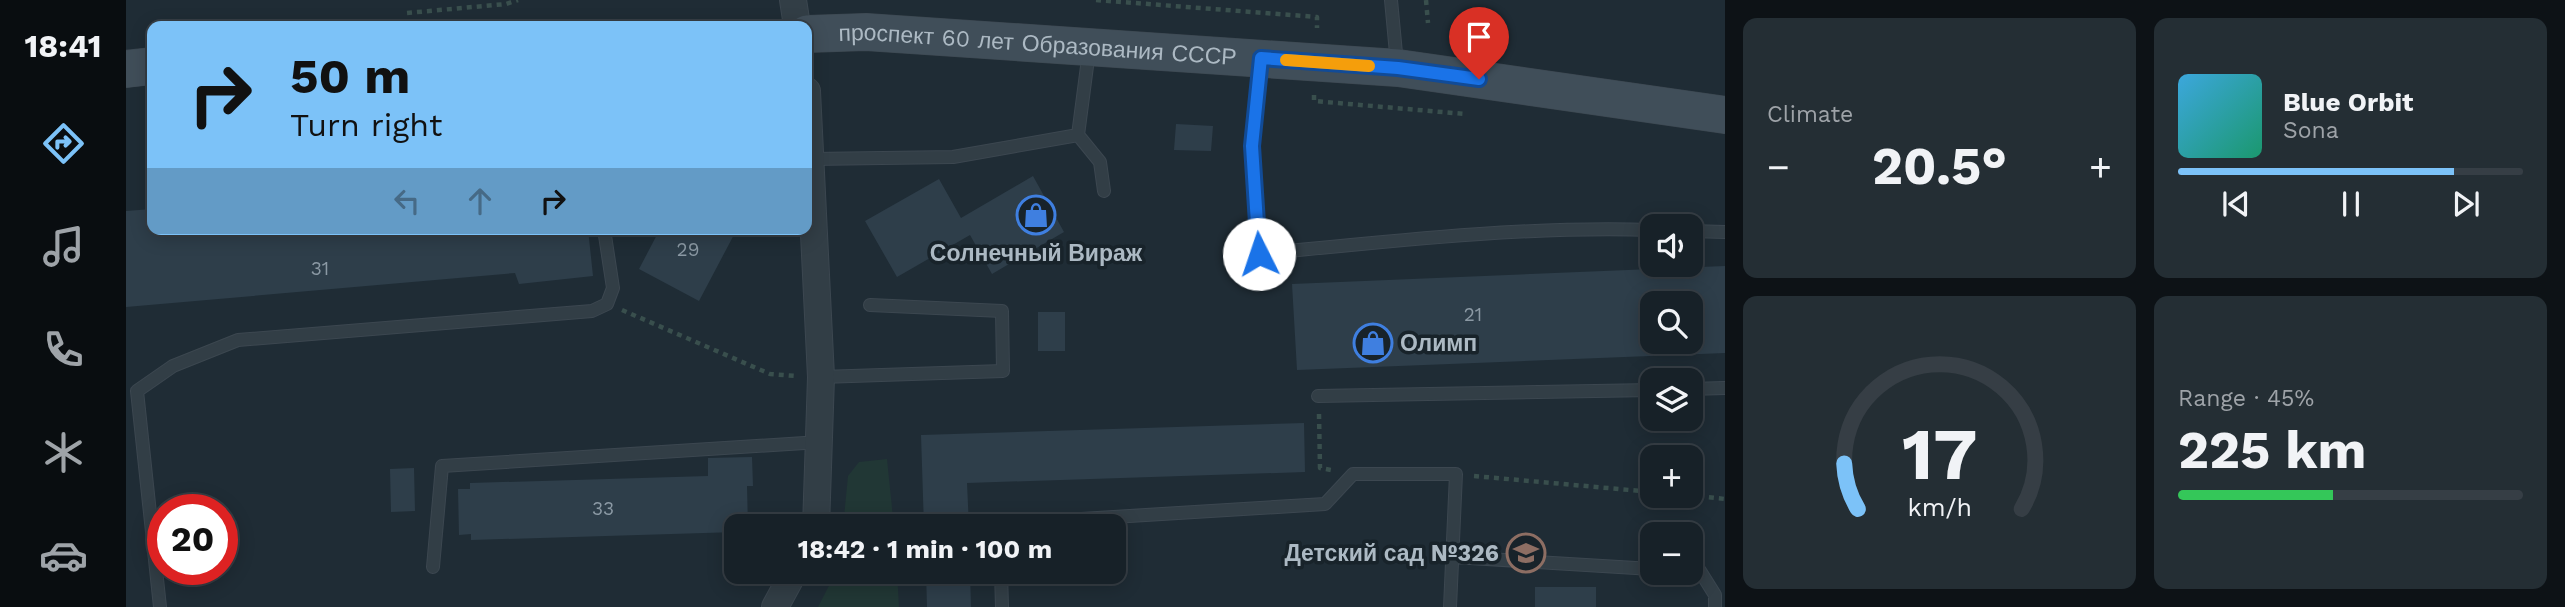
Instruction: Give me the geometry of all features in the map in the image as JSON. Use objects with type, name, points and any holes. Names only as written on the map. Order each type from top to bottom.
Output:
[{"type":"main road","name":"проспект 60 лет Образования СССР","points":[[812,34],[866,32],[1090,45],[1398,68],[1725,115]]},
{"type":"main road","points":[[126,69],[147,67]]},
{"type":"street","points":[[793,0],[796,21]]},
{"type":"street","points":[[812,159],[821,377],[817,514]]},
{"type":"street","points":[[775,607],[787,584]]},
{"type":"lane","points":[[1391,0],[1398,68]]},
{"type":"lane","points":[[1090,45],[1078,135],[1100,163],[1104,191]]},
{"type":"lane","points":[[1261,58],[1252,146],[1259,254],[1494,230],[1640,230]]},
{"type":"lane","points":[[812,159],[953,158],[1078,135]]},
{"type":"lane","points":[[1703,231],[1725,232]]},
{"type":"lane","points":[[160,607],[137,391],[164,372],[238,340],[592,311],[607,304],[613,288],[605,235]]},
{"type":"lane","points":[[821,377],[1003,372],[1002,311],[870,305]]},
{"type":"lane","points":[[1703,389],[1725,388]]},
{"type":"lane","points":[[1318,396],[1640,390]]},
{"type":"lane","points":[[433,567],[442,466],[820,442]]},
{"type":"lane","points":[[1126,516],[1325,504],[1353,474],[1456,474],[1450,607]]},
{"type":"lane","points":[[1454,557],[1640,568]]},
{"type":"lane","points":[[1703,576],[1716,595],[1715,607]]},
{"type":"lane","points":[[1001,584],[1002,607]]},
{"type":"path","points":[[407,13],[506,4],[518,0]]},
{"type":"path","points":[[1097,0],[1317,17],[1317,28]]},
{"type":"path","points":[[1426,0],[1428,23]]},
{"type":"path","points":[[1314,94],[1314,101],[1465,114]]},
{"type":"path","points":[[607,304],[770,374],[821,377]]},
{"type":"path","points":[[1318,396],[1320,468]]},
{"type":"path","points":[[1456,474],[1640,491]]},
{"type":"path","points":[[1703,497],[1725,499]]},
{"type":"green space","points":[[887,459],[893,514],[844,514],[848,476],[859,462]]},
{"type":"green space","points":[[830,584],[898,584],[899,607],[818,607]]},
{"type":"building","points":[[1176,124],[1213,126],[1211,151],[1174,150]]},
{"type":"building","points":[[1033,176],[1064,232],[992,274],[970,235],[897,277],[865,221],[939,179],[961,218]]},
{"type":"building","points":[[147,209],[147,235],[589,235],[593,276],[519,284],[515,273],[126,307],[126,211]]},
{"type":"building","points":[[657,235],[734,235],[699,301],[639,269]]},
{"type":"building","points":[[1725,266],[1725,353],[1703,354],[1703,291],[1640,291],[1640,354],[1700,354],[1297,370],[1292,284],[1640,270],[1640,277],[1703,277],[1703,267]]},
{"type":"building","points":[[1038,312],[1065,312],[1065,351],[1038,351]]},
{"type":"building","points":[[1304,423],[1305,472],[967,483],[968,514],[924,514],[921,435]]},
{"type":"building","points":[[752,457],[753,486],[747,486],[748,514],[724,514],[724,532],[471,540],[471,534],[459,535],[458,489],[470,489],[470,483],[708,476],[708,458]]},
{"type":"building","points":[[414,468],[415,511],[391,512],[390,469]]},
{"type":"building","points":[[926,584],[970,584],[971,607],[927,607]]},
{"type":"building","points":[[1535,587],[1596,587],[1596,607],[1535,607]]},
{"type":"slow traffic","points":[[1286,60],[1369,66]]},
{"type":"place","name":"Солнечный Вираж","points":[[1036,215]]},
{"type":"place","name":"Олимп","points":[[1373,343]]},
{"type":"place","name":"Детский сад №326","points":[[1526,553]]},
{"type":"route","points":[[1259,254],[1252,146],[1261,58],[1398,68],[1479,79]]}]
